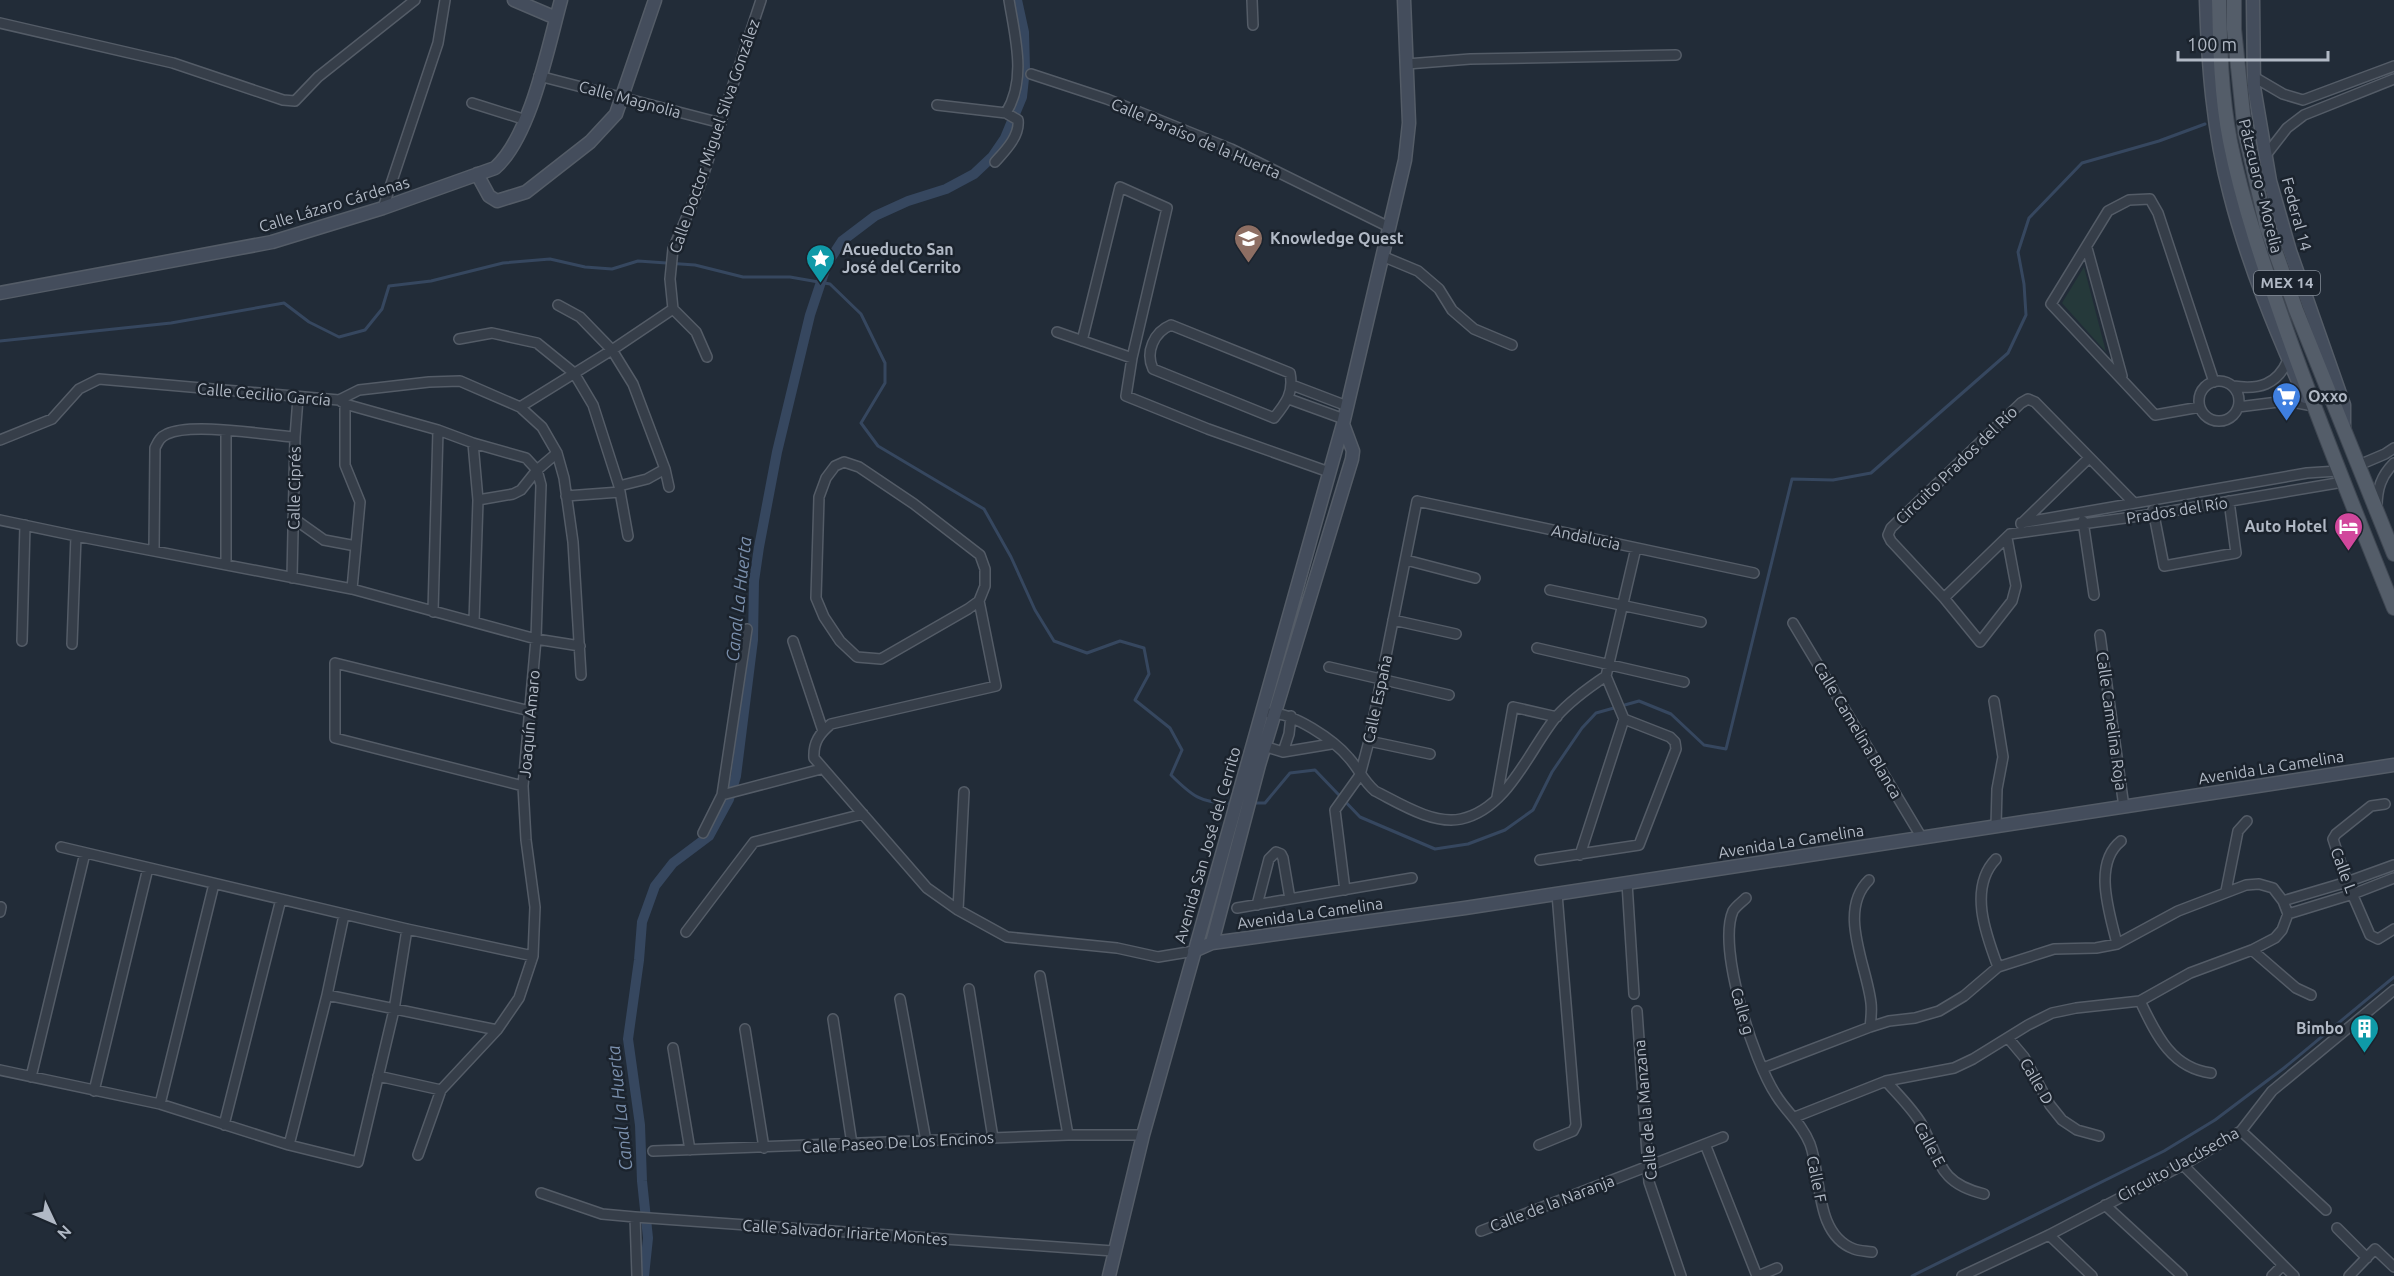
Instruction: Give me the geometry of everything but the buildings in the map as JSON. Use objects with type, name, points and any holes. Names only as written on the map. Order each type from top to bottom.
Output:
[{"type":"main road","name":"Pátzcuaro - Morelia","points":[[2219,0],[2223,89],[2229,139],[2262,263],[2340,477],[2394,608]]},
{"type":"main road","name":"MEX 14","points":[[2234,0],[2235,41],[2245,133],[2267,228],[2296,310],[2394,554]]},
{"type":"street","points":[[0,23],[173,63],[283,100],[295,101],[318,77],[415,0]]},
{"type":"street","points":[[383,208],[438,43],[445,0]]},
{"type":"street","points":[[514,0],[556,18]]},
{"type":"street","name":"Calle Lázaro Cárdenas","points":[[0,293],[272,242],[383,208],[495,168],[504,160],[526,120],[561,0]]},
{"type":"street","points":[[477,174],[489,196],[497,201],[526,192],[590,142],[616,114],[624,97],[654,0]]},
{"type":"street","points":[[995,162],[1018,128],[1012,116],[1019,59],[1009,0]]},
{"type":"street","points":[[1252,0],[1253,25]]},
{"type":"street","name":"Avenida San José del Cerrito","points":[[1109,1276],[1113,1251],[1143,1135],[1194,951],[1240,813],[1259,745],[1262,713],[1335,453],[1405,160],[1409,123],[1404,0]]},
{"type":"street","points":[[2206,0],[2213,96],[2219,146],[2229,194],[2247,253],[2288,360],[2308,405],[2321,427]]},
{"type":"street","name":"Federal 14","points":[[2253,0],[2254,77],[2260,132],[2270,182],[2289,251],[2344,405],[2344,429]]},
{"type":"street","name":"Calle Doctor Miguel Silva González","points":[[673,309],[670,279],[673,249],[699,188],[757,1]]},
{"type":"street","points":[[1407,64],[1470,59],[1676,55]]},
{"type":"street","points":[[2254,77],[2283,94],[2303,100],[2394,66]]},
{"type":"street","points":[[2379,71],[2384,84]]},
{"type":"street","name":"Calle Paraíso de la Huerta","points":[[1031,74],[1107,99],[1231,149],[1389,227]]},
{"type":"street","name":"Calle Magnolia","points":[[539,76],[721,123]]},
{"type":"street","points":[[2266,156],[2287,128],[2304,115],[2394,79]]},
{"type":"street","points":[[472,103],[526,120]]},
{"type":"street","points":[[937,105],[1012,116]]},
{"type":"street","points":[[1082,341],[1120,187],[1167,208],[1132,358],[1126,396],[1230,437],[1329,472]]},
{"type":"street","points":[[2200,407],[2155,415],[2051,304],[2108,211],[2129,200],[2151,199],[2214,382]]},
{"type":"street","points":[[2086,248],[2123,379]]},
{"type":"street","points":[[1382,256],[1418,271],[1440,289],[1452,310],[1474,329],[1512,345]]},
{"type":"street","points":[[558,304],[580,316],[612,350],[633,384],[665,469],[669,487]]},
{"type":"street","points":[[520,406],[612,350],[673,309],[696,332],[706,357]]},
{"type":"street","points":[[1171,325],[1290,373],[1292,385],[1289,399],[1274,418],[1153,369],[1150,362],[1152,343],[1162,329],[1171,325]]},
{"type":"street","points":[[1057,332],[1132,358]]},
{"type":"street","points":[[459,339],[492,333],[537,343],[574,373],[593,405],[620,489],[628,536]]},
{"type":"street","points":[[2233,386],[2237,392],[2238,407],[2231,417],[2219,421],[2208,417],[2200,407],[2199,401],[2204,388],[2221,381],[2233,386],[2260,388],[2268,385],[2284,370],[2288,360]]},
{"type":"street","name":"Calle Cecilio García","points":[[0,440],[52,418],[79,389],[99,379],[342,402],[358,390],[460,381],[520,406],[542,428],[556,453],[564,478],[573,542],[581,675]]},
{"type":"street","points":[[1292,385],[1347,406]]},
{"type":"street","name":"Calle Ciprés","points":[[292,578],[298,398]]},
{"type":"street","points":[[1289,399],[1343,422]]},
{"type":"street","name":"Circuito Prados del Río","points":[[2009,536],[2016,586],[2012,601],[1980,642],[1888,535],[1891,528],[2021,403],[2028,399],[2035,402],[2134,503]]},
{"type":"street","points":[[2238,407],[2286,401],[2308,405]]},
{"type":"street","points":[[352,589],[360,502],[345,465],[342,402],[526,458],[537,470]]},
{"type":"street","name":"Avenida San José del Cerrito","points":[[1259,745],[1276,712],[1352,459],[1353,452],[1343,422]]},
{"type":"street","points":[[154,550],[155,448],[160,438],[168,433],[187,429],[295,437]]},
{"type":"street","points":[[433,612],[438,430]]},
{"type":"street","points":[[226,432],[226,564]]},
{"type":"street","points":[[473,443],[478,500],[474,622]]},
{"type":"street","points":[[2359,465],[2385,454],[2394,447]]},
{"type":"street","points":[[1335,453],[1344,448],[1350,453],[1352,459]]},
{"type":"street","points":[[478,500],[513,494],[521,490],[537,470],[556,453]]},
{"type":"street","points":[[1944,598],[2089,458]]},
{"type":"street","points":[[980,601],[881,660],[856,657],[829,625],[816,598],[819,497],[826,478],[835,466],[844,462],[859,467],[914,504],[980,555],[986,569],[985,586],[980,601],[996,686],[831,724],[823,731],[813,748],[814,758],[927,888],[958,910],[1007,938],[1117,948],[1158,957],[1194,951]]},
{"type":"street","points":[[2377,509],[2379,484],[2394,463]]},
{"type":"street","points":[[566,496],[620,489],[647,479],[665,469]]},
{"type":"street","name":"Joaquín Amaro","points":[[418,1155],[441,1090],[496,1030],[519,998],[533,956],[535,907],[526,840],[524,786],[536,639],[541,485],[537,470]]},
{"type":"street","points":[[2021,523],[2307,473],[2340,477]]},
{"type":"street","name":"Prados del Río","points":[[2009,536],[2229,501],[2340,477]]},
{"type":"street","name":"Andalucia","points":[[1418,501],[1754,573]]},
{"type":"street","name":"Calle España","points":[[1345,890],[1334,815],[1337,805],[1360,775],[1382,680],[1418,501]]},
{"type":"street","points":[[2151,501],[2163,566],[2236,553],[2229,501]]},
{"type":"street","points":[[2082,513],[2094,595]]},
{"type":"street","points":[[293,518],[324,540],[356,546]]},
{"type":"street","points":[[0,520],[352,589],[536,639],[580,646]]},
{"type":"street","points":[[22,641],[25,525]]},
{"type":"street","points":[[72,644],[76,536]]},
{"type":"street","points":[[1540,860],[1639,845],[1676,749],[1675,742],[1670,737],[1623,715],[1611,692],[1606,676],[1636,548]]},
{"type":"street","points":[[1406,560],[1474,578]]},
{"type":"street","points":[[1550,590],[1701,622]]},
{"type":"street","points":[[1393,621],[1456,634]]},
{"type":"street","name":"Calle Camelina Blanca","points":[[1793,623],[1922,838]]},
{"type":"street","points":[[703,833],[723,794],[747,629]]},
{"type":"street","name":"Calle Camelina Roja","points":[[2100,635],[2124,807]]},
{"type":"street","points":[[792,641],[823,731]]},
{"type":"street","points":[[1537,648],[1684,682]]},
{"type":"street","points":[[524,786],[335,738],[335,663],[530,711]]},
{"type":"street","points":[[1329,667],[1449,695]]},
{"type":"street","points":[[1262,713],[1276,712],[1302,722],[1351,760],[1360,775],[1375,790],[1433,818],[1460,820],[1480,811],[1497,797],[1518,774],[1557,717],[1585,690],[1606,676]]},
{"type":"street","points":[[1994,701],[2003,758],[1997,789],[1996,826]]},
{"type":"street","points":[[1497,797],[1513,707],[1557,717]]},
{"type":"street","points":[[1580,855],[1623,715]]},
{"type":"street","points":[[1283,752],[1289,734],[1291,716]]},
{"type":"street","points":[[1369,741],[1430,754]]},
{"type":"street","points":[[1259,745],[1283,752],[1331,744]]},
{"type":"street","name":"Avenida La Camelina","points":[[1194,951],[1212,943],[1557,894],[2394,765]]},
{"type":"street","points":[[723,794],[822,769]]},
{"type":"street","points":[[958,910],[964,792]]},
{"type":"street","name":"Calle L","points":[[2385,804],[2371,807],[2336,834],[2333,839],[2363,924],[2370,935],[2378,939],[2394,929]]},
{"type":"street","name":"Avenida San José del Cerrito","points":[[1212,943],[1240,813]]},
{"type":"street","points":[[686,932],[754,842],[863,814]]},
{"type":"street","points":[[2226,891],[2238,831],[2247,821]]},
{"type":"street","points":[[2117,944],[2106,888],[2111,853],[2121,841]]},
{"type":"street","points":[[61,847],[344,915],[533,956]]},
{"type":"street","points":[[1257,905],[1269,859],[1276,852],[1283,858],[1290,899]]},
{"type":"street","points":[[31,1077],[85,853]]},
{"type":"street","points":[[1996,859],[1986,872],[1982,911],[1985,932],[1998,967]]},
{"type":"street","points":[[2283,901],[2394,865]]},
{"type":"street","points":[[94,1091],[148,868]]},
{"type":"street","points":[[1238,908],[1412,878]]},
{"type":"street","points":[[2288,914],[2353,894],[2394,878]]},
{"type":"street","points":[[1869,880],[1862,887],[1854,906],[1858,948],[1871,1005],[1870,1027]]},
{"type":"street","points":[[1627,883],[1634,994]]},
{"type":"street","points":[[160,1104],[214,884]]},
{"type":"street","points":[[1763,1068],[1870,1027],[1939,1011],[1964,996],[1998,967],[2054,949],[2096,948],[2117,944],[2178,911],[2226,891],[2259,884],[2274,888],[2283,901],[2288,914],[2282,930],[2275,938],[2252,950],[2190,973],[2140,1001],[2052,1013],[1954,1068],[1886,1081],[1796,1117]]},
{"type":"street","points":[[1539,1145],[1573,1131],[1576,1125],[1557,894]]},
{"type":"street","name":"Calle g","points":[[1746,898],[1734,909],[1730,923],[1731,966],[1744,1023],[1776,1096],[1796,1117]]},
{"type":"street","points":[[224,1125],[281,900]]},
{"type":"street","points":[[289,1145],[327,995],[344,915]]},
{"type":"street","points":[[0,1070],[160,1104],[289,1145],[358,1162],[394,1010],[407,929]]},
{"type":"street","points":[[2252,950],[2295,988],[2311,994]]},
{"type":"street","points":[[1040,976],[1068,1135]]},
{"type":"street","points":[[969,989],[993,1138]]},
{"type":"street","name":"Circuito Uacúsecha","points":[[1962,1276],[1977,1273],[2183,1165],[2241,1131],[2272,1090],[2394,990]]},
{"type":"street","points":[[327,995],[496,1030]]},
{"type":"street","points":[[900,999],[926,1141]]},
{"type":"street","points":[[2140,1001],[2155,1032],[2166,1048],[2195,1071],[2211,1073]]},
{"type":"street","name":"Calle de la Manzana","points":[[1637,1011],[1649,1182],[1681,1276]]},
{"type":"street","points":[[833,1018],[852,1144]]},
{"type":"street","points":[[745,1029],[764,1148]]},
{"type":"street","name":"Calle D","points":[[2008,1038],[2024,1057],[2050,1105],[2062,1120],[2077,1130],[2099,1136]]},
{"type":"street","points":[[674,1048],[690,1150]]},
{"type":"street","points":[[378,1076],[441,1090]]},
{"type":"street","name":"Calle E","points":[[1886,1081],[1921,1125],[1938,1163],[1948,1177],[1964,1190],[1984,1194]]},
{"type":"street","name":"Calle F","points":[[1796,1117],[1810,1144],[1820,1204],[1828,1225],[1853,1249],[1872,1252]]},
{"type":"street","points":[[2241,1131],[2326,1210]]},
{"type":"street","name":"Calle Paseo De Los Encinos","points":[[653,1151],[1068,1135],[1143,1135]]},
{"type":"street","name":"Calle de la Naranja","points":[[1480,1231],[1723,1137]]},
{"type":"street","points":[[1705,1144],[1758,1276],[1777,1268]]},
{"type":"street","points":[[2183,1165],[2294,1276]]},
{"type":"street","name":"Calle Salvador Iriarte Montes","points":[[541,1193],[602,1214],[1113,1251]]},
{"type":"street","points":[[2105,1205],[2182,1276]]},
{"type":"street","points":[[637,1217],[637,1276]]},
{"type":"street","points":[[2337,1228],[2367,1258]]},
{"type":"street","points":[[2049,1235],[2092,1276]]},
{"type":"street","points":[[2349,1276],[2374,1249],[2394,1267]]},
{"type":"street","points":[[2272,1276],[2283,1265]]},
{"type":"green space","points":[[2084,267],[2106,352],[2062,303]]},
{"type":"waterway","name":"Canal La Huerta","points":[[644,1276],[648,1238],[642,1181],[640,1125],[628,1039],[642,922],[655,886],[673,863],[709,836],[729,799],[736,776],[753,640],[754,581],[759,547],[777,452],[810,315],[827,264],[842,241],[875,216],[908,201],[946,189],[974,174],[992,157],[1005,138],[1022,97],[1025,69],[1024,32],[1017,0]]},
{"type":"waterway","points":[[1253,803],[1265,803],[1290,773],[1315,770],[1360,817],[1435,849],[1468,844],[1505,830],[1533,810],[1552,772],[1582,728],[1596,713],[1639,701],[1671,714],[1704,745],[1726,749],[1792,479],[1833,480],[1871,473],[2008,353],[2026,315],[2024,284],[2018,252],[2029,218],[2082,163],[2159,141],[2205,124]]},
{"type":"waterway","points":[[0,341],[171,323],[284,303],[309,322],[339,337],[365,330],[382,309],[389,286],[431,281],[503,263],[550,259],[585,267],[612,269],[638,261],[695,265],[743,277],[790,277],[830,284],[861,314],[885,363],[885,383],[861,423],[878,446],[984,509],[1011,557],[1035,610],[1054,641],[1087,653],[1120,641],[1144,648],[1149,674],[1135,700],[1170,728],[1182,750],[1171,775],[1197,797],[1212,802],[1232,803]]},
{"type":"waterway","points":[[1912,1276],[2164,1151],[2215,1120],[2284,1068],[2394,977]]},
{"type":"place","name":"Knowledge Quest","points":[[1249,264]]},
{"type":"place","name":"Acueducto San José del Cerrito","points":[[821,284]]},
{"type":"place","name":"Oxxo","points":[[2287,422]]},
{"type":"place","name":"Auto Hotel","points":[[2348,552]]},
{"type":"place","name":"Bimbo","points":[[2365,1054]]}]
